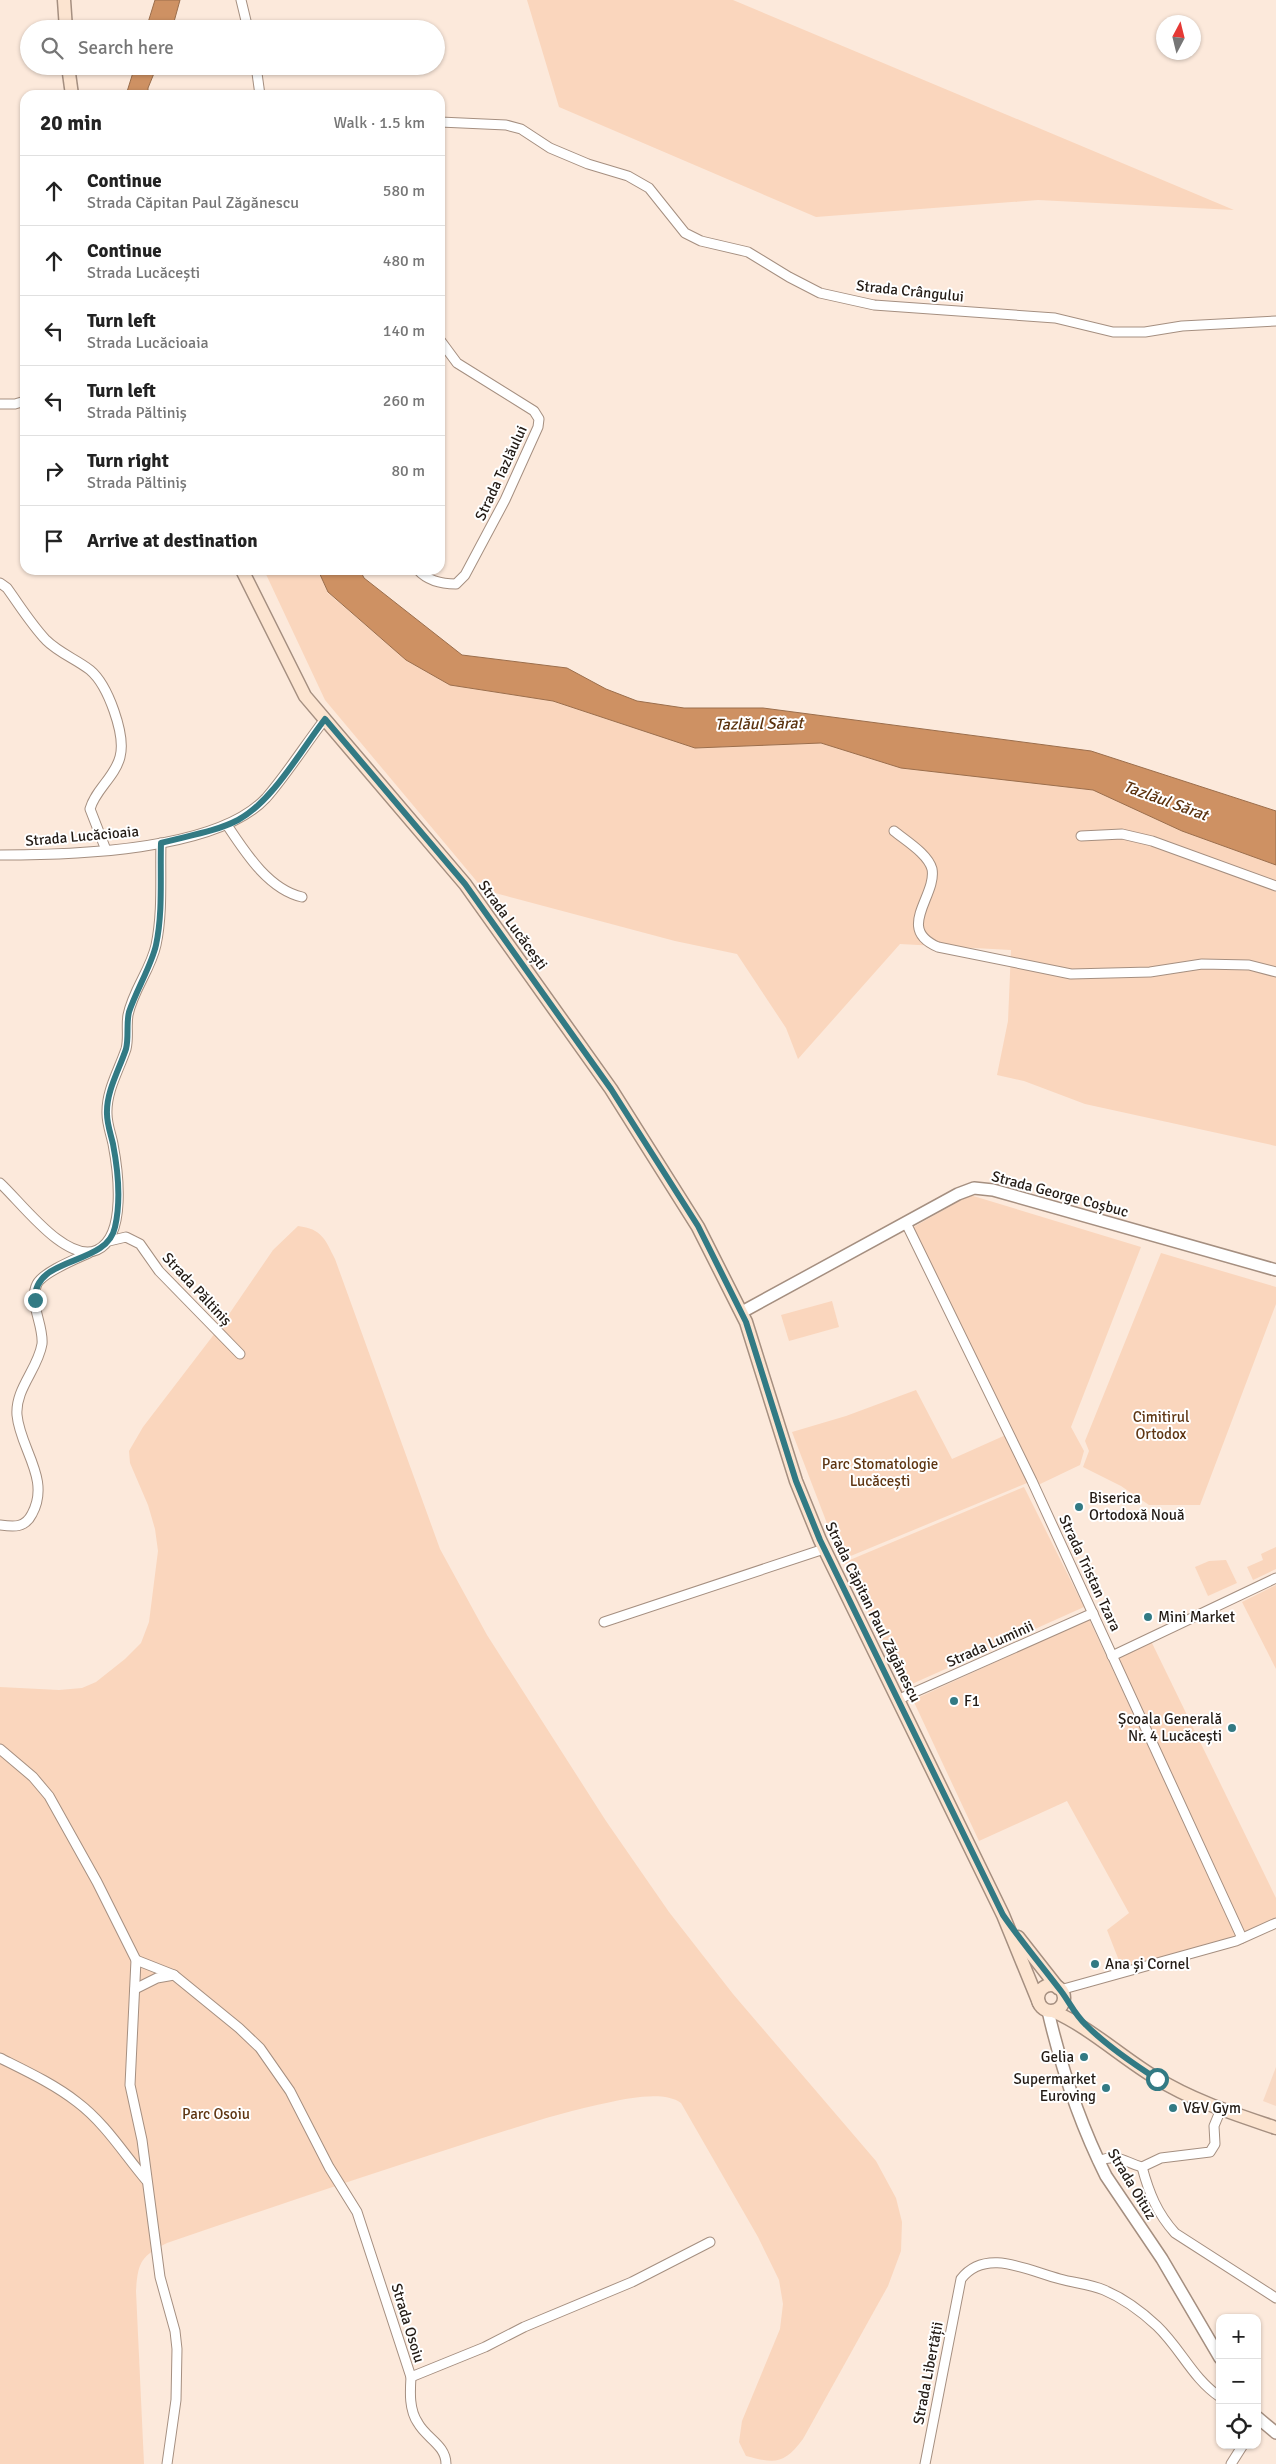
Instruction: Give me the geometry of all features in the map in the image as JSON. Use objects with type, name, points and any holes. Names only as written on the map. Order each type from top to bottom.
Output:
[{"type":"main road","points":[[64,0],[65,20]]},
{"type":"main road","points":[[69,75],[71,90]]},
{"type":"main road","name":"Strada Lucăcești","points":[[244,575],[305,696],[465,884],[611,1089],[698,1226],[742,1312]]},
{"type":"main road","name":"Strada Căpitan Paul Zăgănescu","points":[[742,1312],[755,1347],[796,1481],[824,1549],[1047,2008],[1104,2041],[1157,2079],[1221,2109],[1276,2128]]},
{"type":"main road","name":"Strada Căpitan Paul Zăgănescu","points":[[1003,1915],[1060,1990],[1072,2010],[1104,2041]]},
{"type":"main road","points":[[1050,1986],[1060,1990],[1062,2004],[1047,2008],[1038,1995],[1043,1988],[1050,1986]]},
{"type":"street","points":[[241,0],[246,20]]},
{"type":"street","points":[[257,75],[259,90]]},
{"type":"street","name":"Strada Crângului","points":[[445,122],[506,125],[521,129],[550,148],[588,164],[628,176],[649,188],[685,233],[701,241],[748,252],[820,293],[874,305],[1055,318],[1113,332],[1145,332],[1182,326],[1276,321]]},
{"type":"street","name":"Strada Tazlăului","points":[[425,575],[433,581],[444,584],[456,584],[465,575],[509,492],[538,427],[539,419],[534,411],[457,363],[445,347]]},
{"type":"street","points":[[0,404],[20,403]]},
{"type":"street","points":[[0,583],[7,588],[48,641],[90,670],[101,682],[107,694],[119,728],[122,749],[117,767],[95,798],[90,809],[106,850]]},
{"type":"street","name":"Strada Lucăcioaia","points":[[0,855],[37,855],[106,850],[161,843],[227,825],[240,819],[265,798],[325,719]]},
{"type":"street","points":[[227,825],[251,859],[278,886],[302,897]]},
{"type":"street","points":[[894,831],[926,857],[932,868],[929,890],[921,906],[919,916],[921,934],[925,942],[938,947],[1071,974],[1150,972],[1202,964],[1249,965],[1276,972]]},
{"type":"street","points":[[1081,836],[1122,834],[1152,841],[1276,886]]},
{"type":"street","points":[[0,1525],[16,1527],[25,1523],[33,1513],[38,1496],[38,1478],[17,1416],[19,1398],[37,1360],[42,1340],[35,1300],[36,1286],[44,1276],[109,1241],[115,1228],[118,1192],[114,1146],[107,1114],[111,1088],[126,1048],[128,1015],[156,946],[160,902],[161,843]]},
{"type":"street","points":[[0,1183],[65,1245],[79,1252],[91,1252]]},
{"type":"street","name":"Strada George Coșbuc","points":[[742,1312],[958,1194],[974,1188],[993,1190],[1276,1270]]},
{"type":"street","name":"Strada Tristan Tzara","points":[[906,1223],[1094,1613],[1242,1938]]},
{"type":"street","name":"Strada Păltiniș","points":[[109,1241],[126,1238],[140,1244],[159,1271],[240,1354]]},
{"type":"street","points":[[604,1622],[824,1549]]},
{"type":"street","points":[[1112,1656],[1276,1578]]},
{"type":"street","name":"Strada Luminii","points":[[897,1700],[1094,1613]]},
{"type":"street","points":[[0,1749],[42,1786],[60,1814],[136,1960],[130,2077],[142,2140],[160,2277],[176,2331],[176,2400],[167,2464]]},
{"type":"street","points":[[1060,1990],[1242,1938],[1276,1923]]},
{"type":"street","name":"Strada Osoiu","points":[[136,1960],[174,1975],[260,2048],[290,2091],[329,2167],[357,2212],[411,2377],[410,2394],[416,2422],[440,2446],[446,2458],[446,2464]]},
{"type":"street","points":[[135,1989],[157,1978],[174,1975]]},
{"type":"street","name":"Strada Oituz","points":[[1047,2008],[1074,2100],[1098,2161],[1106,2176],[1162,2259],[1216,2351]]},
{"type":"street","points":[[0,2058],[41,2078],[78,2102],[104,2127],[146,2181]]},
{"type":"street","points":[[1142,2167],[1161,2158],[1210,2152],[1215,2144],[1214,2126],[1221,2109]]},
{"type":"street","points":[[1098,2161],[1108,2157],[1121,2157],[1142,2167],[1154,2204],[1162,2219],[1176,2233],[1276,2298]]},
{"type":"street","points":[[411,2377],[485,2347],[524,2327],[632,2282],[710,2242]]},
{"type":"street","name":"Strada Libertății","points":[[925,2464],[961,2279],[973,2267],[995,2263],[1016,2266],[1104,2290],[1138,2311],[1158,2327],[1197,2378],[1216,2395]]},
{"type":"street","points":[[1261,2421],[1276,2433]]},
{"type":"street","points":[[1231,2464],[1240,2449]]},
{"type":"shaded area","points":[[1276,2067],[1276,2106],[1263,2101]]},
{"type":"green space","points":[[527,0],[733,0],[1234,210],[1038,200],[816,217],[559,107]]},
{"type":"green space","points":[[266,575],[320,575],[328,593],[406,660],[450,685],[553,701],[695,748],[821,743],[901,768],[1093,790],[1182,831],[1276,865],[1276,1146],[1085,1104],[1024,1081],[997,1075],[1008,1021],[1011,950],[900,944],[798,1059],[786,1028],[737,954],[675,941],[484,890],[325,700]]},
{"type":"green space","points":[[970,1195],[1141,1247],[1071,1427],[1084,1451],[1080,1465],[1036,1486],[910,1229]]},
{"type":"green space","name":"Parc Osoiu","points":[[298,1226],[318,1232],[335,1259],[440,1549],[487,1635],[606,1821],[669,1912],[733,1994],[876,2161],[896,2198],[902,2222],[901,2251],[888,2286],[803,2439],[790,2453],[779,2460],[772,2461],[746,2456],[739,2442],[742,2421],[780,2329],[783,2304],[779,2280],[758,2237],[681,2103],[674,2099],[657,2096],[637,2097],[611,2102],[534,2122],[312,2194],[167,2243],[158,2248],[142,2261],[138,2273],[136,2291],[144,2464],[0,2464],[0,1687],[59,1690],[82,1688],[96,1682],[125,1659],[141,1643],[149,1622],[158,1551],[155,1529],[148,1505],[130,1463],[129,1451],[143,1427],[225,1320],[273,1250]]},
{"type":"green space","name":"Cimitirul Ortodox","points":[[1161,1253],[1276,1287],[1276,1304],[1200,1505],[1149,1505],[1121,1486],[1083,1467],[1089,1451],[1085,1441]]},
{"type":"green space","points":[[832,1301],[839,1327],[789,1341],[781,1315]]},
{"type":"green space","name":"Parc Stomatologie Lucăcești","points":[[916,1390],[952,1459],[1008,1434],[1032,1481],[841,1560],[792,1432],[846,1416]]},
{"type":"green space","points":[[1024,1487],[1084,1607],[903,1688],[845,1562]]},
{"type":"green space","points":[[1276,1547],[1276,1569],[1253,1580],[1247,1567],[1263,1560],[1261,1554]]},
{"type":"green space","points":[[1226,1560],[1237,1583],[1208,1596],[1195,1567],[1209,1561]]},
{"type":"green space","points":[[1276,1585],[1276,1669],[1242,1602]]},
{"type":"green space","points":[[1089,1619],[1237,1936],[1123,1971],[1107,1930],[1129,1913],[1067,1801],[979,1841],[913,1700]]},
{"type":"green space","points":[[1151,1641],[1276,1898],[1276,1918],[1244,1932],[1117,1659]]},
{"type":"water","points":[[155,0],[180,0],[174,20],[149,20]]},
{"type":"water","points":[[132,75],[153,75],[148,90],[128,90]]},
{"type":"water","name":"Tazlăul Sărat","points":[[320,575],[362,575],[462,655],[567,668],[606,689],[637,701],[684,708],[763,708],[1091,751],[1276,811],[1276,865],[1182,831],[1093,790],[901,768],[821,743],[695,748],[553,701],[450,685],[406,660],[328,592]]},
{"type":"place","name":"Biserica Ortodoxă Nouă","points":[[1079,1507]]},
{"type":"place","name":"Mini Market","points":[[1148,1617]]},
{"type":"place","name":"F1","points":[[954,1701]]},
{"type":"place","name":"Școala Generală Nr. 4 Lucăcești","points":[[1232,1728]]},
{"type":"place","name":"Ana și Cornel","points":[[1095,1964]]},
{"type":"place","name":"Gelia","points":[[1084,2057]]},
{"type":"place","name":"Supermarket Euroving","points":[[1106,2088]]},
{"type":"place","name":"V&V Gym","points":[[1173,2108]]},
{"type":"route","points":[[35,1300],[38,1281],[44,1276],[104,1246],[113,1235],[115,1228],[118,1192],[114,1146],[107,1114],[111,1088],[126,1048],[128,1015],[137,988],[156,946],[160,902],[161,843],[205,832],[240,819],[265,798],[325,719],[465,884],[611,1089],[698,1226],[735,1297],[753,1339],[796,1481],[820,1540],[1003,1915],[1085,2025],[1157,2079]]}]
